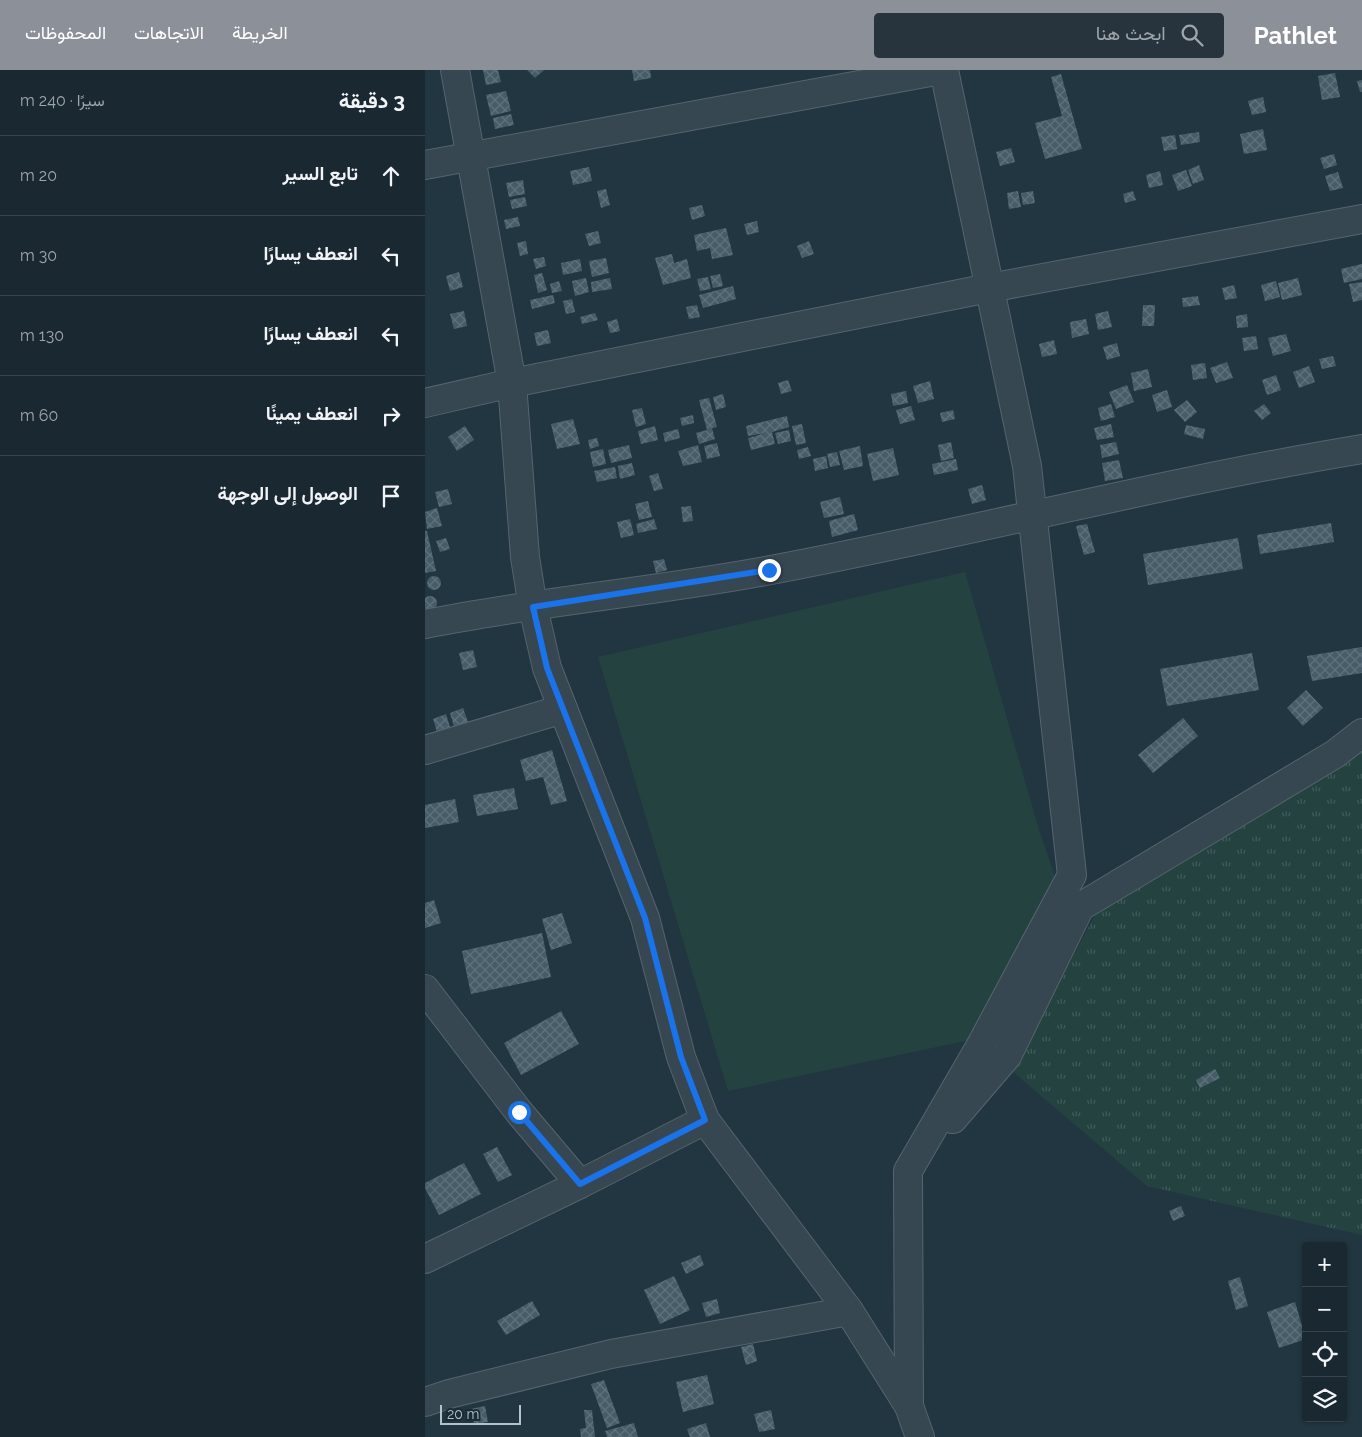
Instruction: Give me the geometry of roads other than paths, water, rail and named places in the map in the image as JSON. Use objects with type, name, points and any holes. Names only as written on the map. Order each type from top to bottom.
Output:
[{"type":"street","points":[[455,70],[512,383],[525,557],[533,607],[547,668],[645,918],[681,1057],[705,1120],[849,1311],[909,1406],[920,1437]]},
{"type":"street","points":[[425,165],[942,70],[1027,466],[1031,517],[1072,875],[981,1046],[908,1171],[909,1406]]},
{"type":"street","points":[[425,403],[512,383],[989,288],[1362,220]]},
{"type":"street","points":[[425,624],[769,570],[1031,517],[1270,465],[1362,449]]},
{"type":"street","points":[[425,750],[563,709]]},
{"type":"street","points":[[908,1171],[1007,1056],[1081,907],[1335,754],[1362,733]]},
{"type":"street","points":[[425,989],[519,1112],[580,1184]]},
{"type":"street","points":[[425,1259],[580,1184],[705,1120]]},
{"type":"street","points":[[425,1402],[449,1394],[611,1354],[849,1311]]}]
